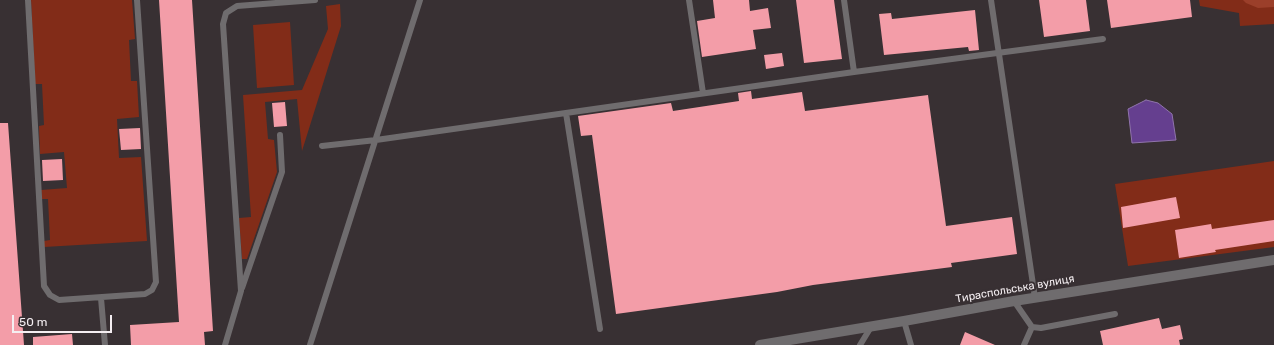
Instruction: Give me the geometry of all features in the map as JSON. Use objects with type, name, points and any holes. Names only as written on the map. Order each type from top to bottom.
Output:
[{"type":"street","name":"Тираспольська вулиця","points":[[760,345],[871,327],[1014,301],[1274,260]]},
{"type":"lane","points":[[28,0],[44,286],[50,295],[59,300],[145,294],[152,290],[156,282],[137,0]]},
{"type":"lane","points":[[241,291],[223,24],[226,13],[237,6],[314,0]]},
{"type":"lane","points":[[310,345],[420,0]]},
{"type":"lane","points":[[689,0],[703,93]]},
{"type":"lane","points":[[844,0],[854,72]]},
{"type":"lane","points":[[991,0],[1035,298]]},
{"type":"lane","points":[[322,146],[376,140],[703,93],[1102,39]]},
{"type":"lane","points":[[566,113],[600,329]]},
{"type":"lane","points":[[225,345],[241,291],[282,172],[280,135]]},
{"type":"lane","points":[[101,298],[105,345]]},
{"type":"lane","points":[[1014,301],[1032,327],[1041,328],[1115,314]]},
{"type":"lane","points":[[904,321],[911,345]]},
{"type":"lane","points":[[860,345],[871,327]]},
{"type":"lane","points":[[1024,345],[1032,327]]},
{"type":"shaded area","points":[[31,0],[132,0],[135,39],[129,40],[131,81],[137,81],[139,117],[117,119],[119,158],[141,157],[147,241],[44,247],[44,241],[50,240],[48,199],[42,199],[41,190],[67,188],[64,152],[40,154],[39,126],[44,125],[42,84],[35,84]]},
{"type":"shaded area","points":[[1199,0],[1274,0],[1274,24],[1240,26],[1239,13],[1200,6]]},
{"type":"shaded area","points":[[1243,0],[1274,0],[1274,7],[1258,8],[1246,3]]},
{"type":"shaded area","points":[[340,4],[341,26],[302,151],[297,99],[265,102],[268,139],[274,140],[277,172],[247,259],[242,259],[239,218],[251,217],[243,95],[302,90],[328,29],[326,6]]},
{"type":"shaded area","points":[[290,22],[294,85],[257,88],[253,25]]},
{"type":"shaded area","points":[[1146,100],[1158,103],[1172,114],[1176,140],[1132,143],[1128,109]]},
{"type":"shaded area","points":[[1274,161],[1274,247],[1128,266],[1115,184]]},
{"type":"building","points":[[159,0],[192,0],[213,331],[204,332],[205,345],[131,345],[130,325],[179,322]]},
{"type":"building","points":[[713,0],[749,0],[750,11],[768,8],[771,28],[753,30],[756,49],[702,57],[697,21],[715,18]]},
{"type":"building","points":[[796,0],[834,0],[842,59],[804,63]]},
{"type":"building","points":[[1039,0],[1086,0],[1090,31],[1044,37]]},
{"type":"building","points":[[1107,0],[1190,0],[1192,17],[1111,28]]},
{"type":"building","points":[[975,10],[979,50],[969,51],[968,47],[884,55],[879,14],[891,13],[892,19]]},
{"type":"building","points":[[782,53],[784,66],[766,69],[764,55]]},
{"type":"building","points":[[751,91],[752,99],[802,92],[805,111],[928,95],[946,226],[1012,217],[1017,254],[951,263],[952,267],[813,285],[777,292],[616,314],[592,135],[581,136],[578,116],[671,103],[673,111],[739,101],[738,93]]},
{"type":"building","points":[[285,102],[287,126],[274,127],[272,103]]},
{"type":"building","points":[[0,123],[8,123],[24,345],[0,345]]},
{"type":"building","points":[[140,128],[141,149],[121,150],[119,129]]},
{"type":"building","points":[[62,159],[63,180],[43,181],[42,160]]},
{"type":"building","points":[[1176,197],[1180,218],[1123,228],[1121,207]]},
{"type":"building","points":[[1274,220],[1274,241],[1215,250],[1216,252],[1179,258],[1175,230],[1211,224],[1212,229]]},
{"type":"building","points":[[1159,318],[1162,329],[1180,325],[1183,339],[1179,340],[1180,345],[1103,345],[1100,331]]},
{"type":"building","points":[[965,332],[995,345],[960,345]]},
{"type":"building","points":[[72,334],[73,345],[33,345],[33,337]]}]
